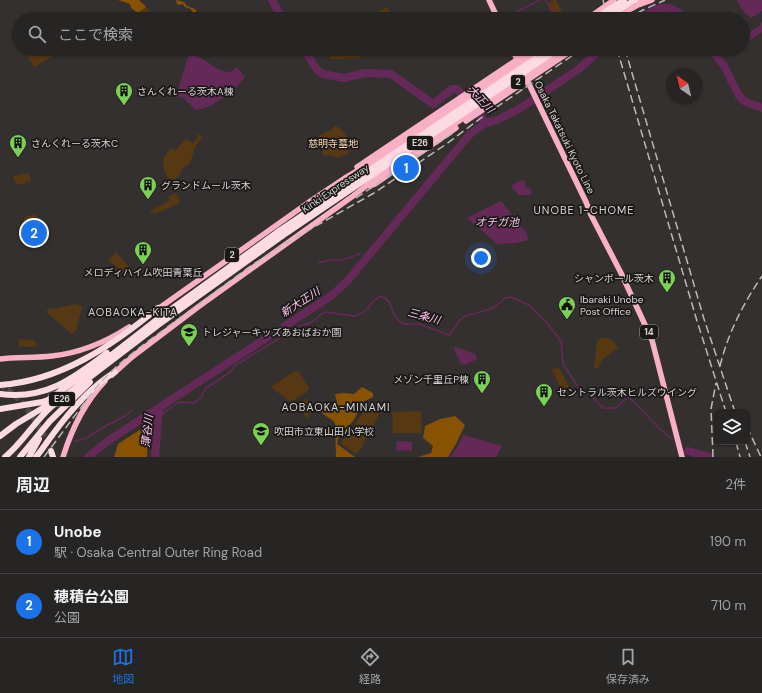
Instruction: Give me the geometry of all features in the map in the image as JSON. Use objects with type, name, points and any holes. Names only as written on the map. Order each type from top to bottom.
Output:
[{"type":"highway","points":[[605,12],[624,0]]},
{"type":"highway","points":[[615,12],[636,0]]},
{"type":"highway","name":"Kinki Expressway","points":[[155,321],[540,56]]},
{"type":"highway","name":"Kinki Expressway","points":[[127,349],[280,234],[547,56]]},
{"type":"highway","points":[[0,386],[30,382],[63,370],[113,342],[158,308]]},
{"type":"highway","points":[[0,394],[32,394],[47,391],[59,386],[86,369],[129,337],[155,321]]},
{"type":"highway","name":"E26","points":[[0,436],[16,424],[52,402],[155,321]]},
{"type":"highway","points":[[20,457],[39,433],[64,406],[127,349]]},
{"type":"highway","name":"E26","points":[[5,457],[47,410],[127,349]]},
{"type":"highway","points":[[0,409],[48,400],[106,360]]},
{"type":"highway","points":[[36,457],[75,407],[96,385],[115,372]]},
{"type":"highway","points":[[29,457],[38,440],[64,406]]},
{"type":"main road","points":[[489,0],[495,12]]},
{"type":"main road","points":[[597,12],[614,0]]},
{"type":"main road","points":[[636,0],[641,4],[652,0]]},
{"type":"main road","points":[[625,12],[648,0]]},
{"type":"main road","name":"Osaka Takatsuki Kyoto Line","points":[[515,56],[652,340],[682,457]]},
{"type":"main road","points":[[345,178],[358,166],[523,56]]},
{"type":"main road","name":"2","points":[[0,359],[52,356],[82,350],[114,336],[158,308],[249,243],[345,178],[383,156],[532,56]]},
{"type":"main road","name":"2","points":[[64,457],[68,441],[80,414],[94,394],[132,357],[198,307],[392,166],[470,117],[557,56]]},
{"type":"main road","points":[[470,117],[481,112],[564,56]]},
{"type":"main road","points":[[473,88],[486,108]]},
{"type":"green space","points":[[556,0],[562,12],[552,12],[548,3]]},
{"type":"green space","points":[[143,3],[151,12],[141,12],[142,11],[139,7]]},
{"type":"green space","points":[[387,7],[390,12],[378,12]]},
{"type":"green space","points":[[28,56],[53,56],[34,67]]},
{"type":"green space","points":[[330,56],[363,56],[359,58],[331,59]]},
{"type":"green space","name":"慈明寺墓地","points":[[335,125],[342,130],[347,137],[346,140],[348,143],[346,143],[349,154],[338,158],[323,155],[318,143],[319,137],[331,130]]},
{"type":"green space","points":[[198,134],[203,137],[196,147],[190,163],[186,167],[184,166],[178,177],[173,180],[169,179],[163,166],[165,156],[171,148],[175,151],[186,139],[193,143],[198,137]]},
{"type":"green space","points":[[29,173],[31,181],[17,185],[13,178],[14,176]]},
{"type":"green space","points":[[176,193],[180,201],[179,204],[159,212],[152,213],[150,211],[170,200],[168,197]]},
{"type":"green space","points":[[34,214],[37,216],[39,228],[43,238],[31,244],[24,219],[25,217]]},
{"type":"green space","points":[[116,252],[129,267],[125,273],[108,260]]},
{"type":"green space","points":[[76,304],[82,307],[76,331],[72,334],[46,312],[50,308]]},
{"type":"green space","points":[[605,337],[614,341],[618,348],[602,360],[598,369],[594,368],[598,339]]},
{"type":"green space","points":[[19,339],[33,340],[38,345],[32,347],[18,346]]},
{"type":"green space","points":[[559,368],[570,388],[564,394],[551,369]]},
{"type":"green space","points":[[295,371],[299,372],[309,388],[307,392],[291,402],[271,387]]},
{"type":"green space","points":[[306,399],[313,409],[307,419],[297,404]]},
{"type":"green space","points":[[370,402],[382,409],[362,447],[356,454],[340,443],[349,433]]},
{"type":"green space","points":[[421,411],[422,433],[392,433],[392,412]]},
{"type":"shaded area","points":[[118,0],[139,0],[146,7],[139,12],[137,12],[131,8],[130,4]]},
{"type":"shaded area","points":[[176,0],[184,2],[187,6],[195,9],[197,12],[192,12],[191,9],[185,7],[183,4],[177,4]]},
{"type":"shaded area","points":[[362,387],[373,393],[373,397],[361,403],[357,413],[348,427],[339,433],[337,444],[355,457],[336,457],[335,423],[321,411],[324,406],[332,408],[337,402],[335,394],[354,394]]},
{"type":"shaded area","points":[[455,416],[465,425],[448,457],[418,457],[431,453],[433,446],[423,438],[425,426],[440,419]]},
{"type":"shaded area","points":[[144,427],[148,427],[147,457],[114,457],[118,444]]},
{"type":"water","points":[[737,0],[762,0],[762,11],[751,18],[750,12],[744,12]]},
{"type":"water","points":[[762,21],[762,32],[750,40],[750,32],[760,26]]},
{"type":"water","points":[[188,56],[196,56],[214,67],[226,72],[232,71],[237,67],[245,77],[235,88],[222,98],[202,109],[195,110],[184,98],[176,96]]},
{"type":"water","points":[[522,180],[525,181],[526,188],[530,188],[532,191],[531,195],[519,195],[512,188],[513,184]]},
{"type":"water","name":"オチガ池","points":[[501,201],[526,232],[529,240],[516,243],[496,244],[467,218]]},
{"type":"water","points":[[456,347],[475,354],[477,359],[465,365],[461,364],[454,348]]},
{"type":"water","points":[[463,435],[502,446],[496,457],[450,457],[458,446]]},
{"type":"water","points":[[397,441],[412,442],[412,451],[396,450]]},
{"type":"waterway","name":"大正川","points":[[272,0],[278,12]]},
{"type":"waterway","points":[[516,12],[540,0]]},
{"type":"waterway","points":[[546,0],[552,12]]},
{"type":"waterway","name":"大正川","points":[[650,12],[663,8],[668,8],[677,12]]},
{"type":"waterway","name":"大正川","points":[[308,56],[317,70],[323,74],[344,78],[365,73],[391,74],[433,104],[452,89],[457,89],[486,123]]},
{"type":"waterway","name":"新大正川","points":[[88,457],[109,440],[328,298],[349,279],[470,134],[486,123],[497,120],[519,109],[579,69],[593,56]]},
{"type":"waterway","name":"大正川","points":[[716,56],[724,66],[739,96],[744,101],[762,108]]},
{"type":"waterway","name":"新大正川","points":[[367,253],[372,252]]},
{"type":"waterway","points":[[319,263],[329,260],[341,260],[360,254]]},
{"type":"waterway","name":"三条川","points":[[160,417],[179,402],[193,403],[197,401],[201,398],[206,388],[229,373],[236,365],[301,325],[312,322],[325,312],[354,316],[363,312],[374,300],[381,296],[390,303],[397,319],[404,324],[419,324],[449,335],[465,316],[487,310],[496,306],[505,298],[511,297],[529,305],[546,322],[561,341],[563,364],[579,388],[592,396],[603,408],[616,408],[628,397],[630,398],[659,428],[672,439]]},
{"type":"waterway","name":"薄谷川","points":[[155,457],[160,407]]},
{"type":"waterway","points":[[75,441],[86,438],[125,416],[132,410]]},
{"type":"waterway","name":"三条川","points":[[688,451],[710,457]]},
{"type":"tunnel","points":[[0,385],[16,397],[31,414],[51,451]]},
{"type":"railway","points":[[603,0],[606,12]]},
{"type":"railway","points":[[610,0],[614,12]]},
{"type":"railway","points":[[639,12],[665,0]]},
{"type":"railway","points":[[44,457],[100,383],[117,366],[139,348],[252,265],[286,243],[374,193],[572,56]]},
{"type":"railway","points":[[619,56],[697,321],[725,409]]},
{"type":"railway","points":[[627,56],[704,319],[734,409]]},
{"type":"railway","points":[[356,198],[453,133]]},
{"type":"railway","points":[[720,366],[727,342],[737,319],[762,276]]},
{"type":"railway","points":[[713,457],[711,409],[716,383]]},
{"type":"railway","points":[[750,433],[761,457]]},
{"type":"railway","points":[[737,445],[740,457]]},
{"type":"railway","points":[[746,445],[750,457]]},
{"type":"place","name":"さんくれーる茨木A棟","points":[[124,106]]},
{"type":"place","name":"さんくれーる茨木C","points":[[18,158]]},
{"type":"place","name":"Unobe","points":[[406,168]]},
{"type":"place","name":"グランドムール茨木","points":[[148,200]]},
{"type":"place","name":"穂積台公園","points":[[34,233]]},
{"type":"place","name":"メロディハイム吹田青葉丘","points":[[143,265]]},
{"type":"place","name":"シャンボール茨木","points":[[667,293]]},
{"type":"place","name":"Ibaraki Unobe Post Office","points":[[567,320]]},
{"type":"place","name":"トレジャーキッズあおばおか園","points":[[189,347]]},
{"type":"place","name":"メゾン千里丘P棟","points":[[482,394]]},
{"type":"place","name":"セントラル茨木ヒルズウイング","points":[[544,407]]},
{"type":"place","name":"吹田市立東山田小学校","points":[[261,446]]},
{"type":"district","name":"UNOBE 1-CHOME","points":[[584,210]]},
{"type":"district","name":"AOBAOKA-KITA","points":[[133,312]]},
{"type":"district","name":"AOBAOKA-MINAMI","points":[[336,407]]}]
